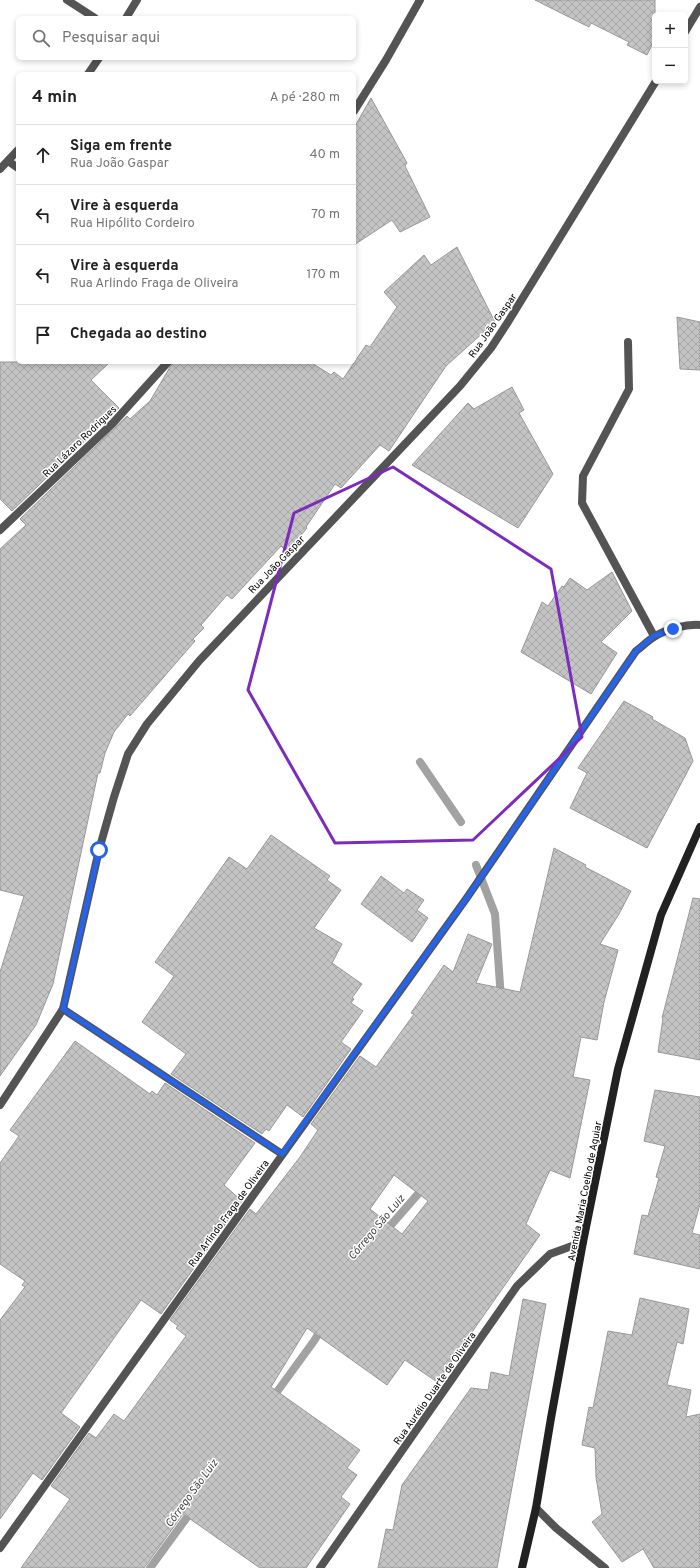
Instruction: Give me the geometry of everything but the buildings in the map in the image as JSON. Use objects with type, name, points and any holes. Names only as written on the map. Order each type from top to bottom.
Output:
[{"type":"main road","name":"Avenida Maria Coelho de Aguiar","points":[[522,1568],[536,1508],[583,1242],[618,1069],[661,915],[700,827]]},
{"type":"street","points":[[67,0],[92,16]]},
{"type":"street","points":[[127,16],[137,0]]},
{"type":"street","points":[[356,108],[386,60],[420,0]]},
{"type":"street","points":[[688,27],[700,8]]},
{"type":"street","points":[[89,72],[98,60]]},
{"type":"street","name":"Rua João Gaspar","points":[[0,1105],[63,1009],[99,850],[114,797],[128,754],[147,724],[199,661],[454,392],[491,348],[582,204],[654,84]]},
{"type":"street","points":[[0,169],[16,152]]},
{"type":"street","points":[[8,161],[16,167]]},
{"type":"street","points":[[628,342],[629,389],[583,476],[582,503],[654,636]]},
{"type":"street","name":"Rua Lázaro Rodrigues","points":[[0,530],[113,423],[166,364]]},
{"type":"street","name":"Rua Arlindo Fraga de Oliveira","points":[[0,1548],[466,899],[636,651],[654,636],[673,629],[694,624],[700,625]]},
{"type":"street","points":[[63,1009],[282,1154]]},
{"type":"street","name":"Rua Aurélio Duarte de Oliveira","points":[[320,1568],[517,1286],[550,1254],[583,1242]]},
{"type":"street","points":[[536,1508],[556,1528],[605,1568]]},
{"type":"highlighted area","points":[[393,467],[551,569],[582,737],[473,840],[335,843],[248,690],[294,513]]},
{"type":"waterway","points":[[420,762],[461,822]]},
{"type":"waterway","name":"Córrego São Luiz","points":[[476,865],[495,914],[501,999]]},
{"type":"waterway","name":"Córrego São Luiz","points":[[384,1233],[425,1186]]},
{"type":"waterway","name":"Córrego São Luiz","points":[[271,1400],[314,1341],[323,1326]]},
{"type":"waterway","name":"Córrego São Luiz","points":[[150,1568],[193,1509]]},
{"type":"route","points":[[99,850],[63,1009],[282,1154],[466,899],[636,651],[654,636],[673,629]]}]
